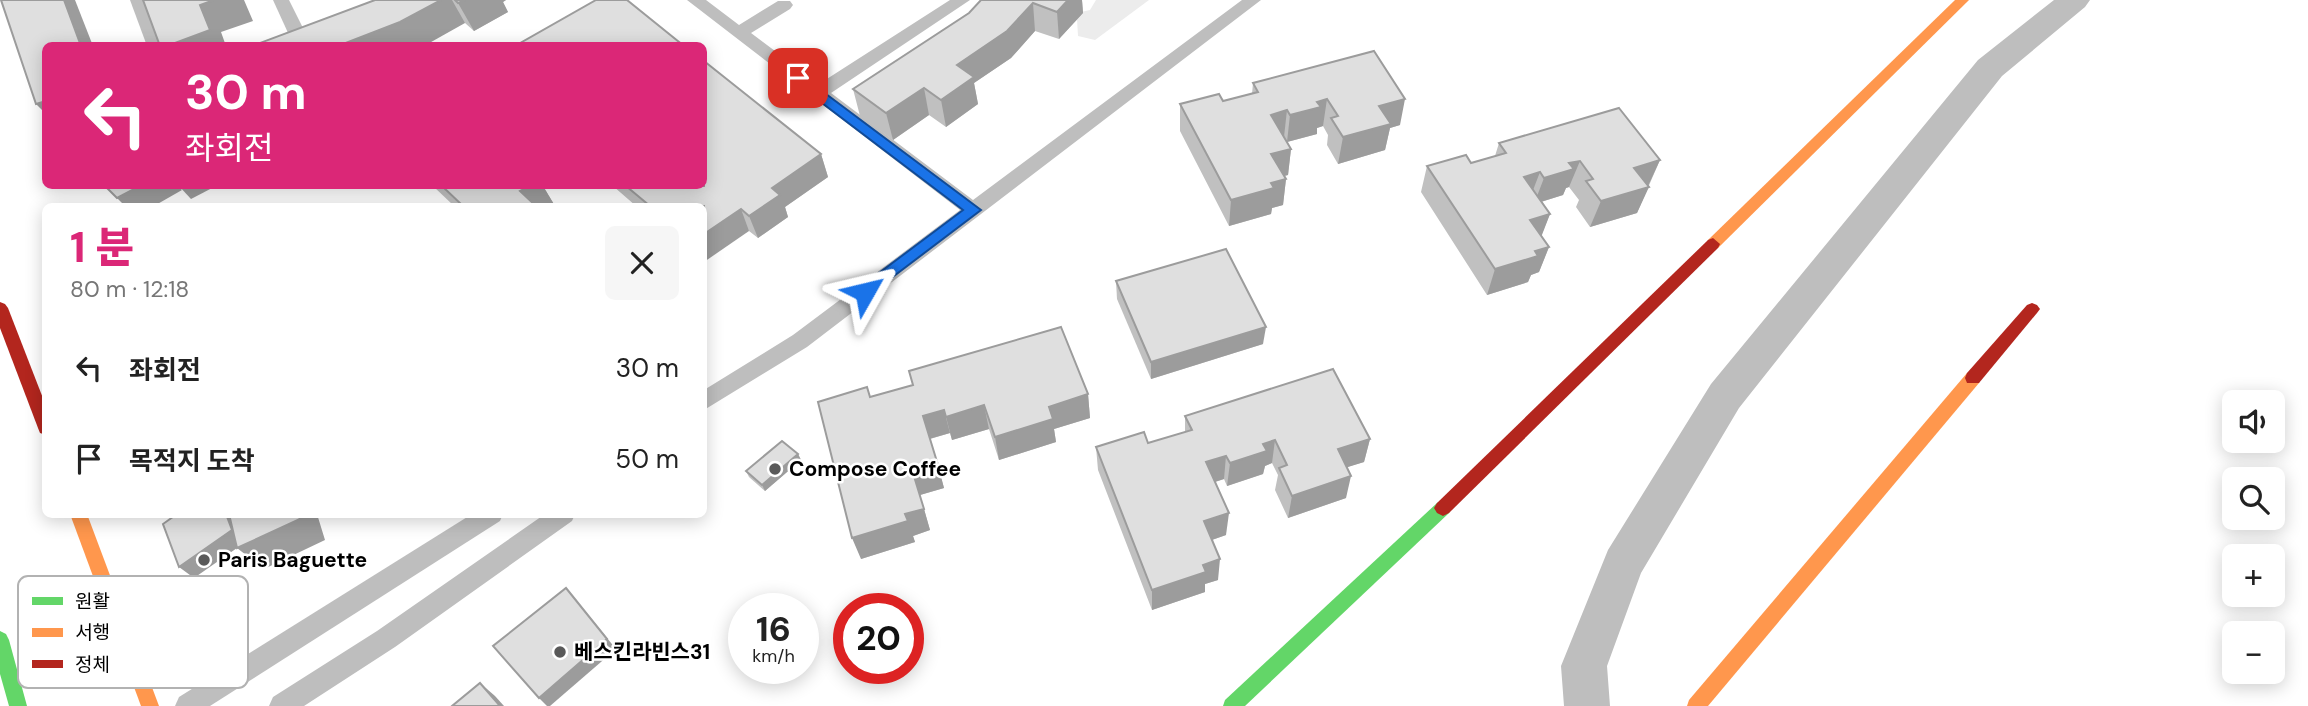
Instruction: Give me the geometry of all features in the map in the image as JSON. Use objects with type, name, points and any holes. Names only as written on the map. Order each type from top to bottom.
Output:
[{"type":"street","points":[[1232,706],[1434,517],[1962,0]]},
{"type":"street","points":[[1587,706],[1584,666],[1623,564],[1725,396],[1990,68],[2074,0]]},
{"type":"street","points":[[0,308],[42,418]]},
{"type":"street","points":[[1696,706],[2032,309]]},
{"type":"street","points":[[80,518],[101,576]]},
{"type":"street","points":[[0,640],[18,706]]},
{"type":"street","points":[[143,688],[150,706]]},
{"type":"lane","points":[[138,0],[154,42]]},
{"type":"lane","points":[[281,0],[301,42]]},
{"type":"lane","points":[[695,0],[973,210]]},
{"type":"lane","points":[[818,93],[962,0]]},
{"type":"lane","points":[[707,399],[800,341],[1252,0]]},
{"type":"lane","points":[[738,33],[784,5]]},
{"type":"lane","points":[[248,668],[486,518]]},
{"type":"lane","points":[[282,706],[386,639],[558,518]]},
{"type":"lane","points":[[188,706],[216,688]]},
{"type":"shaded area","points":[[1096,0],[1149,0],[1095,40],[1078,36],[1077,19],[1081,12],[1090,10]]},
{"type":"building","points":[[1,0],[64,0],[80,42],[42,42],[42,102],[36,104]]},
{"type":"building","points":[[143,0],[214,0],[200,5],[210,30],[178,42],[159,42]]},
{"type":"building","points":[[375,0],[441,0],[400,22],[348,42],[263,42]]},
{"type":"building","points":[[596,0],[627,0],[679,42],[522,42]]},
{"type":"building","points":[[981,0],[1068,0],[1057,12],[1033,3],[1007,31],[957,65],[974,77],[941,100],[924,88],[886,113],[853,89],[969,13]]},
{"type":"building","points":[[1374,51],[1405,99],[1379,106],[1391,124],[1343,137],[1331,118],[1338,116],[1327,99],[1317,102],[1321,107],[1290,115],[1287,110],[1271,115],[1291,149],[1271,154],[1286,179],[1271,183],[1274,188],[1231,200],[1180,104],[1219,94],[1223,101],[1258,92],[1253,83]]},
{"type":"building","points":[[707,63],[821,154],[772,188],[780,195],[749,216],[741,209],[707,232],[707,203],[646,203],[630,189],[707,189]]},
{"type":"building","points":[[1619,108],[1660,160],[1634,168],[1649,187],[1601,201],[1586,181],[1593,179],[1580,161],[1569,163],[1574,169],[1544,178],[1540,172],[1524,177],[1550,214],[1530,220],[1549,247],[1535,251],[1538,256],[1495,269],[1427,166],[1466,155],[1471,163],[1506,153],[1499,143]]},
{"type":"building","points":[[108,189],[134,189],[117,198]]},
{"type":"building","points":[[445,189],[524,189],[520,191],[533,203],[460,203]]},
{"type":"building","points":[[1226,249],[1266,327],[1151,362],[1116,281]]},
{"type":"building","points":[[1061,327],[1088,394],[1049,407],[1053,419],[995,437],[984,405],[946,417],[944,410],[923,416],[938,465],[913,473],[924,509],[905,514],[908,521],[852,538],[818,402],[867,387],[870,397],[913,385],[909,371]]},
{"type":"building","points":[[1333,369],[1370,439],[1338,449],[1351,476],[1292,496],[1279,468],[1287,465],[1275,440],[1263,444],[1267,451],[1230,463],[1226,456],[1206,462],[1229,513],[1204,521],[1220,559],[1203,565],[1206,572],[1152,590],[1096,447],[1144,432],[1148,443],[1192,430],[1185,416]]},
{"type":"building","name":"Compose Coffee","points":[[782,441],[798,454],[762,485],[746,471]]},
{"type":"building","points":[[171,518],[228,518],[232,530],[179,567],[163,524]]},
{"type":"building","points":[[230,518],[300,518],[300,519],[237,548]]},
{"type":"building","name":"베스킨라빈스31","points":[[566,588],[607,639],[539,698],[493,646]]},
{"type":"building","points":[[480,683],[500,706],[452,706]]},
{"type":"traffic: fast","points":[[1232,706],[1443,508]]},
{"type":"traffic: fast","points":[[0,640],[18,706]]},
{"type":"traffic: slow","points":[[1713,244],[1963,0]]},
{"type":"traffic: slow","points":[[1696,706],[1973,378]]},
{"type":"traffic: slow","points":[[80,518],[101,576]]},
{"type":"traffic: slow","points":[[143,688],[150,706]]},
{"type":"traffic: jam","points":[[1443,508],[1713,244]]},
{"type":"traffic: jam","points":[[0,308],[42,418]]},
{"type":"traffic: jam","points":[[1973,378],[2032,309]]},
{"type":"place","name":"Compose Coffee","points":[[775,469]]},
{"type":"place","name":"Paris Baguette","points":[[204,560]]},
{"type":"place","name":"베스킨라빈스31","points":[[560,652]]},
{"type":"route","points":[[798,78],[973,210],[865,292]]}]
